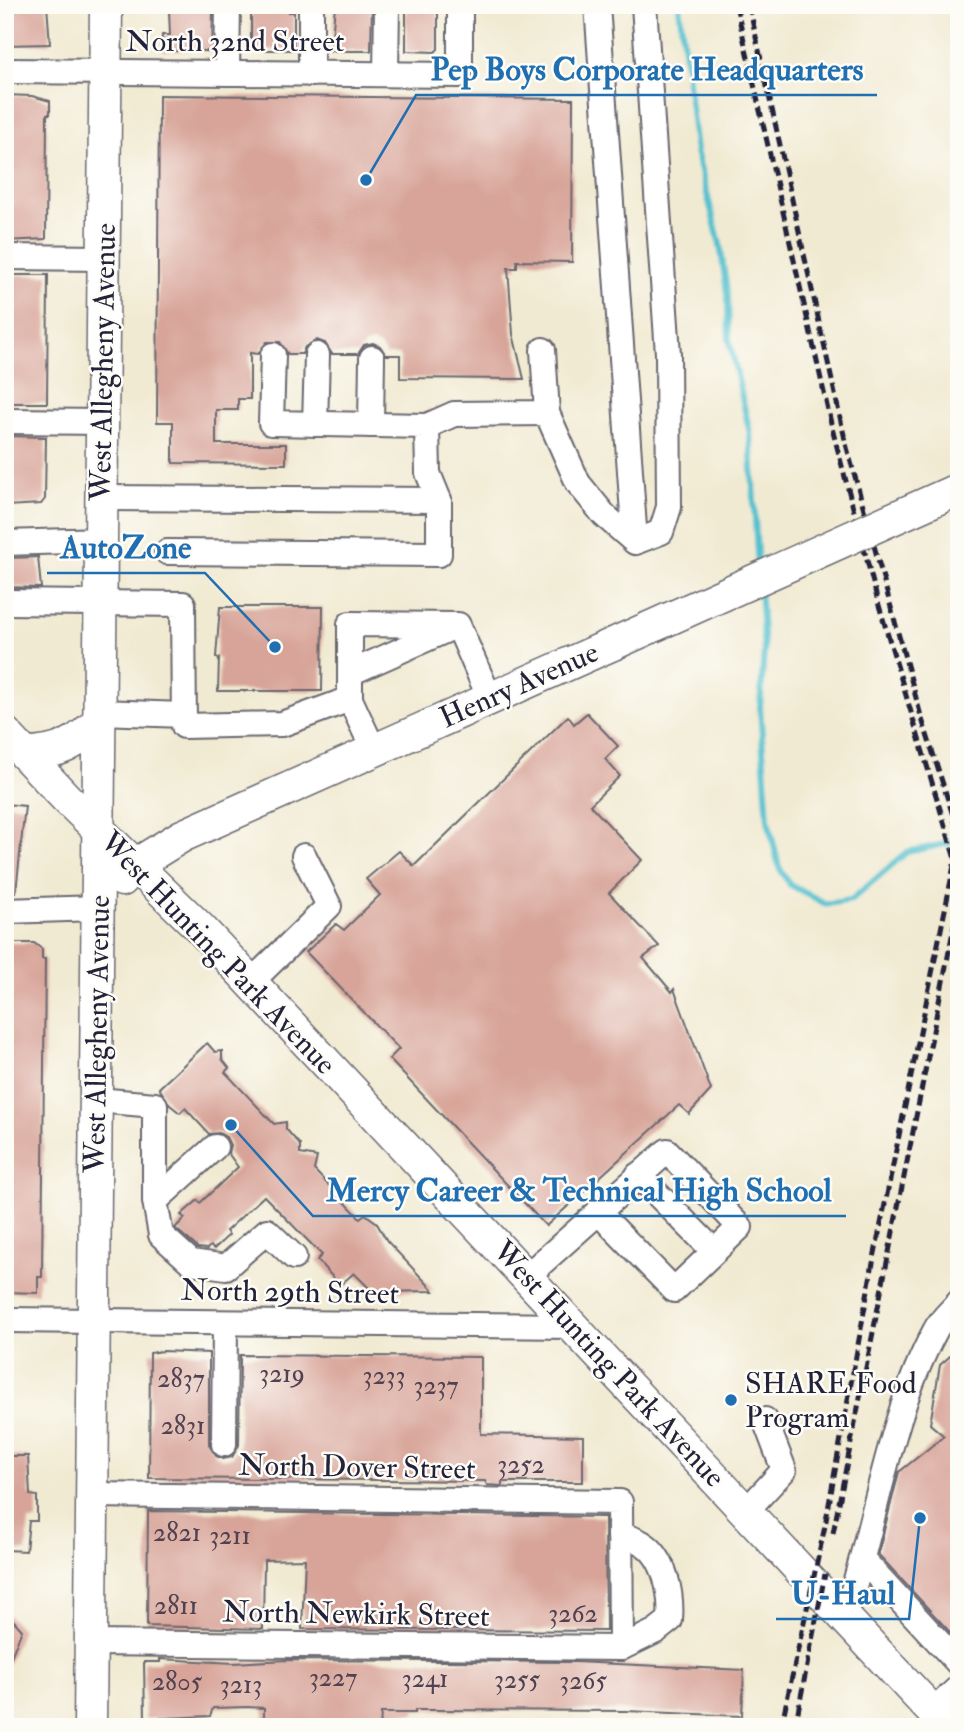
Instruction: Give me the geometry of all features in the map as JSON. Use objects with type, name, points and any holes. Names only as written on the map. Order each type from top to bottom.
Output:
[{"type":"main road","name":"West Allegheny Avenue","points":[[90,1727],[106,5]]},
{"type":"main road","name":"Henry Avenue","points":[[98,908],[135,865],[182,836],[959,489]]},
{"type":"main road","points":[[15,743],[43,754],[69,747],[100,716]]},
{"type":"main road","name":"West Hunting Park Avenue","points":[[15,743],[100,831],[201,929],[940,1719]]},
{"type":"street","points":[[228,5],[228,73]]},
{"type":"street","points":[[311,5],[311,74]]},
{"type":"street","points":[[386,74],[387,5]]},
{"type":"street","name":"North 32nd Street","points":[[5,71],[460,75],[460,5]]},
{"type":"street","points":[[597,5],[635,542]]},
{"type":"street","points":[[635,542],[661,532],[669,507],[668,354],[644,5]]},
{"type":"street","points":[[5,257],[104,258]]},
{"type":"street","points":[[543,350],[547,413],[578,483],[604,515],[635,542]]},
{"type":"street","points":[[273,355],[271,423],[427,426],[454,414],[547,413]]},
{"type":"street","points":[[316,424],[317,355]]},
{"type":"street","points":[[372,358],[372,425]]},
{"type":"street","points":[[5,421],[103,422]]},
{"type":"street","points":[[167,552],[439,554],[439,500],[428,473],[427,426]]},
{"type":"street","points":[[102,498],[439,500]]},
{"type":"street","points":[[5,543],[102,540]]},
{"type":"street","points":[[5,602],[183,604],[184,726],[282,724],[350,699]]},
{"type":"street","points":[[374,751],[350,699],[350,624],[458,625]]},
{"type":"street","points":[[349,673],[458,625]]},
{"type":"street","points":[[458,625],[490,699]]},
{"type":"street","points":[[100,716],[184,715]]},
{"type":"street","points":[[250,983],[329,906],[303,856]]},
{"type":"street","points":[[5,911],[98,908]]},
{"type":"street","points":[[96,1100],[155,1105],[155,1202],[160,1235],[191,1262],[226,1267],[267,1231],[294,1257]]},
{"type":"street","points":[[155,1202],[215,1147]]},
{"type":"street","points":[[527,1276],[638,1175],[667,1152],[740,1227],[674,1290],[598,1212]]},
{"type":"street","points":[[638,1175],[714,1251]]},
{"type":"street","points":[[845,1617],[864,1561],[899,1420],[936,1329],[959,1302]]},
{"type":"street","name":"North 29th Street","points":[[5,1320],[573,1326]]},
{"type":"street","points":[[224,1444],[225,1323]]},
{"type":"street","points":[[747,1510],[784,1470],[765,1420]]},
{"type":"street","name":"North Dover Street","points":[[92,1495],[620,1502],[620,1535]]},
{"type":"street","points":[[620,1535],[643,1543],[655,1557],[672,1598],[670,1620],[649,1635],[621,1648],[620,1535]]},
{"type":"street","points":[[864,1561],[959,1664]]},
{"type":"street","name":"North Newkirk Street","points":[[91,1643],[621,1648]]},
{"type":"street","points":[[940,1719],[959,1687]]},
{"type":"building","points":[[5,5],[47,5],[50,44],[5,45]]},
{"type":"building","points":[[180,5],[207,5],[207,10],[213,10],[212,51],[162,51],[162,35],[170,35],[169,10],[180,10]]},
{"type":"building","points":[[251,5],[289,5],[289,12],[294,12],[294,50],[251,50]]},
{"type":"building","points":[[335,5],[372,5],[371,51],[331,51]]},
{"type":"building","points":[[406,5],[438,5],[438,49],[435,52],[406,51]]},
{"type":"building","points":[[5,95],[32,96],[50,101],[50,114],[47,114],[46,239],[5,241]]},
{"type":"building","points":[[159,95],[573,99],[572,262],[517,261],[517,268],[508,268],[513,334],[524,379],[400,378],[400,355],[386,355],[380,346],[373,343],[364,345],[358,354],[332,354],[325,343],[317,340],[305,347],[302,354],[288,354],[280,342],[267,342],[258,354],[250,353],[250,399],[238,399],[238,410],[216,410],[216,444],[286,444],[286,464],[173,463],[173,422],[157,422]]},
{"type":"building","points":[[5,275],[48,275],[47,403],[5,403]]},
{"type":"building","points":[[7,436],[46,437],[45,499],[41,504],[7,506]]},
{"type":"building","points":[[38,557],[41,588],[5,587],[5,558]]},
{"type":"building","points":[[220,607],[323,607],[322,691],[218,691],[219,658],[216,657]]},
{"type":"building","points":[[587,713],[618,746],[605,759],[620,776],[590,805],[642,860],[609,893],[659,946],[643,958],[672,992],[674,989],[711,1090],[689,1114],[679,1105],[546,1226],[389,1059],[399,1049],[306,952],[336,924],[344,930],[380,895],[366,879],[399,851],[414,866],[568,716],[574,724]]},
{"type":"building","points":[[5,804],[25,806],[16,892],[5,892]]},
{"type":"building","points":[[5,943],[34,943],[42,949],[42,959],[45,959],[42,1277],[38,1277],[38,1293],[5,1292]]},
{"type":"building","points":[[207,1043],[215,1052],[222,1051],[222,1059],[229,1068],[225,1072],[274,1124],[286,1122],[286,1129],[300,1145],[300,1154],[317,1157],[314,1170],[360,1218],[365,1214],[376,1222],[387,1241],[434,1291],[373,1292],[354,1273],[340,1285],[317,1260],[322,1255],[264,1196],[226,1231],[229,1235],[214,1249],[210,1246],[207,1249],[198,1248],[175,1228],[185,1218],[181,1215],[198,1200],[200,1203],[238,1167],[228,1153],[230,1145],[226,1137],[219,1133],[209,1134],[185,1108],[180,1113],[170,1105],[159,1088]]},
{"type":"building","points":[[959,1348],[959,1642],[878,1554],[899,1472],[944,1436],[930,1424],[940,1365]]},
{"type":"building","points":[[150,1353],[209,1353],[209,1445],[216,1456],[223,1459],[232,1457],[239,1445],[240,1355],[481,1357],[481,1434],[583,1436],[583,1482],[502,1482],[502,1486],[487,1485],[485,1481],[149,1478]]},
{"type":"building","points":[[5,1456],[28,1456],[30,1495],[37,1496],[37,1521],[29,1521],[26,1551],[6,1550]]},
{"type":"building","points":[[148,1511],[605,1517],[606,1631],[302,1629],[305,1559],[264,1560],[263,1629],[147,1626]]},
{"type":"building","points":[[5,1611],[22,1630],[6,1669],[5,1669]]},
{"type":"building","points":[[160,1659],[234,1663],[287,1660],[575,1662],[744,1670],[742,1716],[626,1711],[415,1710],[415,1713],[381,1713],[380,1727],[264,1727],[264,1708],[248,1707],[213,1708],[210,1716],[145,1719],[144,1662],[160,1662]]},
{"type":"waterway","points":[[679,5],[696,151],[720,244],[728,299],[729,339],[750,433],[758,570]]},
{"type":"waterway","points":[[760,587],[764,650],[760,708],[768,820],[779,867],[789,884],[826,904],[851,900],[907,852],[959,841]]},
{"type":"railway","points":[[736,5],[833,432],[878,602],[955,859]]},
{"type":"railway","points":[[749,5],[846,444],[921,716],[959,834]]},
{"type":"railway","points":[[781,1727],[825,1526],[872,1268],[959,841]]},
{"type":"railway","points":[[833,1533],[959,901]]},
{"type":"railway","points":[[795,1727],[825,1574]]},
{"type":"place","name":"Pep Boys Corporate Headquarters","points":[[366,180]]},
{"type":"place","name":"AutoZone","points":[[275,647]]},
{"type":"place","name":"Mercy Career & Technical High School","points":[[231,1125]]},
{"type":"place","name":"SHARE Food Program","points":[[731,1400]]},
{"type":"place","name":"U-Haul","points":[[920,1518]]}]
